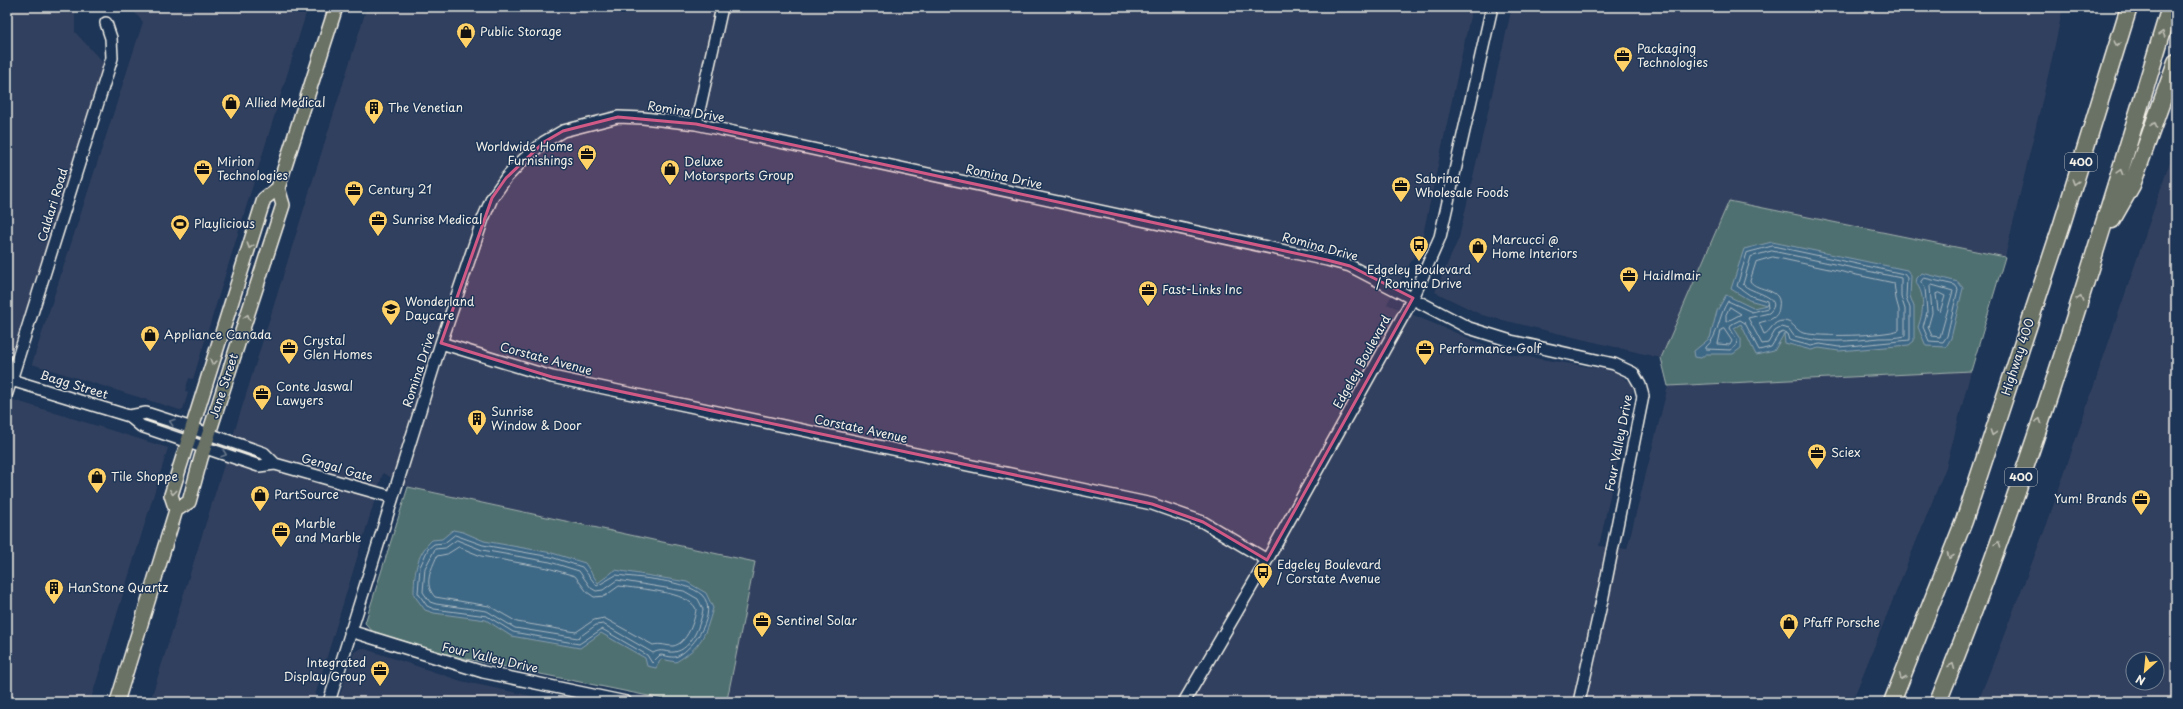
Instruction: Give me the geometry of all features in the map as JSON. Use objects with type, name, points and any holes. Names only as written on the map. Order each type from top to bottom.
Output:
[{"type":"highway","name":"Highway 400","points":[[1892,702],[1964,521],[2062,224],[2129,7]]},
{"type":"highway","name":"400","points":[[1938,702],[2002,534],[2096,249],[2170,7]]},
{"type":"highway","points":[[2096,249],[2132,185],[2176,62]]},
{"type":"main road","points":[[278,188],[336,7]]},
{"type":"main road","name":"Jane Street","points":[[117,702],[176,510],[171,495],[191,428],[264,199],[278,188],[283,205],[209,434],[189,502],[176,510]]},
{"type":"street","points":[[696,124],[722,7]]},
{"type":"street","name":"Edgeley Boulevard","points":[[1184,702],[1267,560],[1413,298],[1440,237],[1448,210],[1492,7]]},
{"type":"street","name":"Caldari Road","points":[[7,393],[112,58],[111,38],[106,22]]},
{"type":"street","name":"Romina Drive","points":[[328,702],[441,343],[483,219],[492,198],[506,178],[544,142],[564,131],[593,122],[618,117],[643,118],[696,124],[1327,260],[1350,266],[1413,298]]},
{"type":"street","name":"Four Valley Drive","points":[[1413,298],[1469,328],[1512,341],[1614,364],[1633,372],[1640,385],[1643,396],[1603,596],[1579,702]]},
{"type":"street","name":"Corstate Avenue","points":[[441,343],[552,377],[1152,504],[1203,522],[1267,560]]},
{"type":"street","name":"Bagg Street","points":[[11,380],[129,416],[141,426],[187,441]]},
{"type":"street","name":"Bagg Street","points":[[129,416],[146,413],[209,434]]},
{"type":"street","name":"Gengal Gate","points":[[209,434],[264,453],[276,464]]},
{"type":"street","name":"Gengal Gate","points":[[187,441],[259,466],[276,464],[392,497]]},
{"type":"street","name":"Four Valley Drive","points":[[350,631],[483,672],[626,702]]},
{"type":"highlighted area","points":[[618,117],[696,124],[1327,260],[1350,266],[1413,298],[1267,560],[1203,522],[1152,504],[552,377],[441,343],[492,198],[506,178],[544,142],[563,131]]},
{"type":"shaded area","points":[[7,7],[75,7],[75,32],[105,65],[7,367]]},
{"type":"shaded area","points":[[130,7],[308,7],[193,379],[189,378],[185,391],[188,393],[183,409],[180,410],[32,364],[143,22]]},
{"type":"shaded area","points":[[367,7],[1472,7],[1421,244],[1387,304],[1504,353],[1614,371],[1634,385],[1599,546],[1627,549],[1668,386],[1971,371],[1946,467],[1852,702],[730,702],[727,700],[755,562],[408,487],[383,473],[313,702],[150,702]]},
{"type":"shaded area","points":[[1512,7],[2063,7],[2005,257],[1729,201],[1661,358],[1482,315],[1435,292],[1459,238]]},
{"type":"shaded area","points":[[2176,144],[2176,702],[1978,702],[2047,524]]},
{"type":"shaded area","points":[[7,398],[168,448],[90,702],[7,702]]},
{"type":"shaded area","points":[[362,648],[461,681],[560,702],[338,702],[354,652]]},
{"type":"green space","points":[[1729,201],[2005,257],[1971,371],[1668,386],[1661,358]]},
{"type":"green space","points":[[408,487],[755,562],[727,700],[678,702],[457,657],[373,632],[365,623]]},
{"type":"water","points":[[1772,242],[1907,270],[1911,276],[1910,296],[1914,307],[1914,341],[1909,345],[1839,351],[1819,348],[1811,350],[1785,343],[1784,334],[1774,351],[1756,355],[1741,324],[1734,328],[1741,339],[1741,348],[1733,354],[1706,354],[1701,358],[1695,357],[1694,351],[1710,338],[1717,311],[1726,295],[1753,308],[1767,305],[1749,300],[1731,289],[1744,249]]},
{"type":"water","points":[[1922,273],[1958,282],[1963,288],[1951,338],[1946,347],[1926,346],[1918,327],[1923,305],[1921,293],[1916,283],[1917,278]]},
{"type":"water","points":[[453,530],[463,532],[484,541],[552,553],[585,563],[598,583],[615,570],[687,582],[706,593],[713,608],[708,626],[701,640],[692,651],[676,662],[661,659],[656,668],[647,666],[645,658],[601,633],[580,648],[511,636],[486,620],[434,613],[425,610],[414,595],[415,572],[419,558],[432,540],[442,539]]},
{"type":"place","name":"Public Storage","points":[[466,49]]},
{"type":"place","name":"Packaging Technologies","points":[[1623,73]]},
{"type":"place","name":"Allied Medical","points":[[231,120]]},
{"type":"place","name":"The Venetian","points":[[374,125]]},
{"type":"place","name":"Worldwide Home Furnishings","points":[[587,171]]},
{"type":"place","name":"Mirion Technologies","points":[[203,186]]},
{"type":"place","name":"Deluxe Motorsports Group","points":[[670,186]]},
{"type":"place","name":"Sabrina Wholesale Foods","points":[[1401,203]]},
{"type":"place","name":"Century 21","points":[[354,207]]},
{"type":"place","name":"Sunrise Medical","points":[[378,237]]},
{"type":"place","name":"Playlicious","points":[[180,241]]},
{"type":"place","name":"Edgeley Boulevard / Romina Drive","points":[[1419,262]]},
{"type":"place","name":"Marcucci @ Home Interiors","points":[[1478,264]]},
{"type":"place","name":"Haidlmair","points":[[1629,293]]},
{"type":"place","name":"Fast-Links Inc","points":[[1148,307]]},
{"type":"place","name":"Wonderland Daycare","points":[[391,326]]},
{"type":"place","name":"Appliance Canada","points":[[150,352]]},
{"type":"place","name":"Crystal Glen Homes","points":[[289,365]]},
{"type":"place","name":"Performance Golf","points":[[1425,366]]},
{"type":"place","name":"Conte Jaswal Lawyers","points":[[262,411]]},
{"type":"place","name":"Sunrise Window & Door","points":[[477,436]]},
{"type":"place","name":"Sciex","points":[[1817,470]]},
{"type":"place","name":"Tile Shoppe","points":[[97,494]]},
{"type":"place","name":"PartSource","points":[[260,512]]},
{"type":"place","name":"Yum! Brands","points":[[2141,516]]},
{"type":"place","name":"Marble and Marble","points":[[281,548]]},
{"type":"place","name":"Edgeley Boulevard / Corstate Avenue","points":[[1263,589]]},
{"type":"place","name":"HanStone Quartz","points":[[54,605]]},
{"type":"place","name":"Sentinel Solar","points":[[762,638]]},
{"type":"place","name":"Pfaff Porsche","points":[[1789,640]]},
{"type":"place","name":"Integrated Display Group","points":[[380,687]]}]
